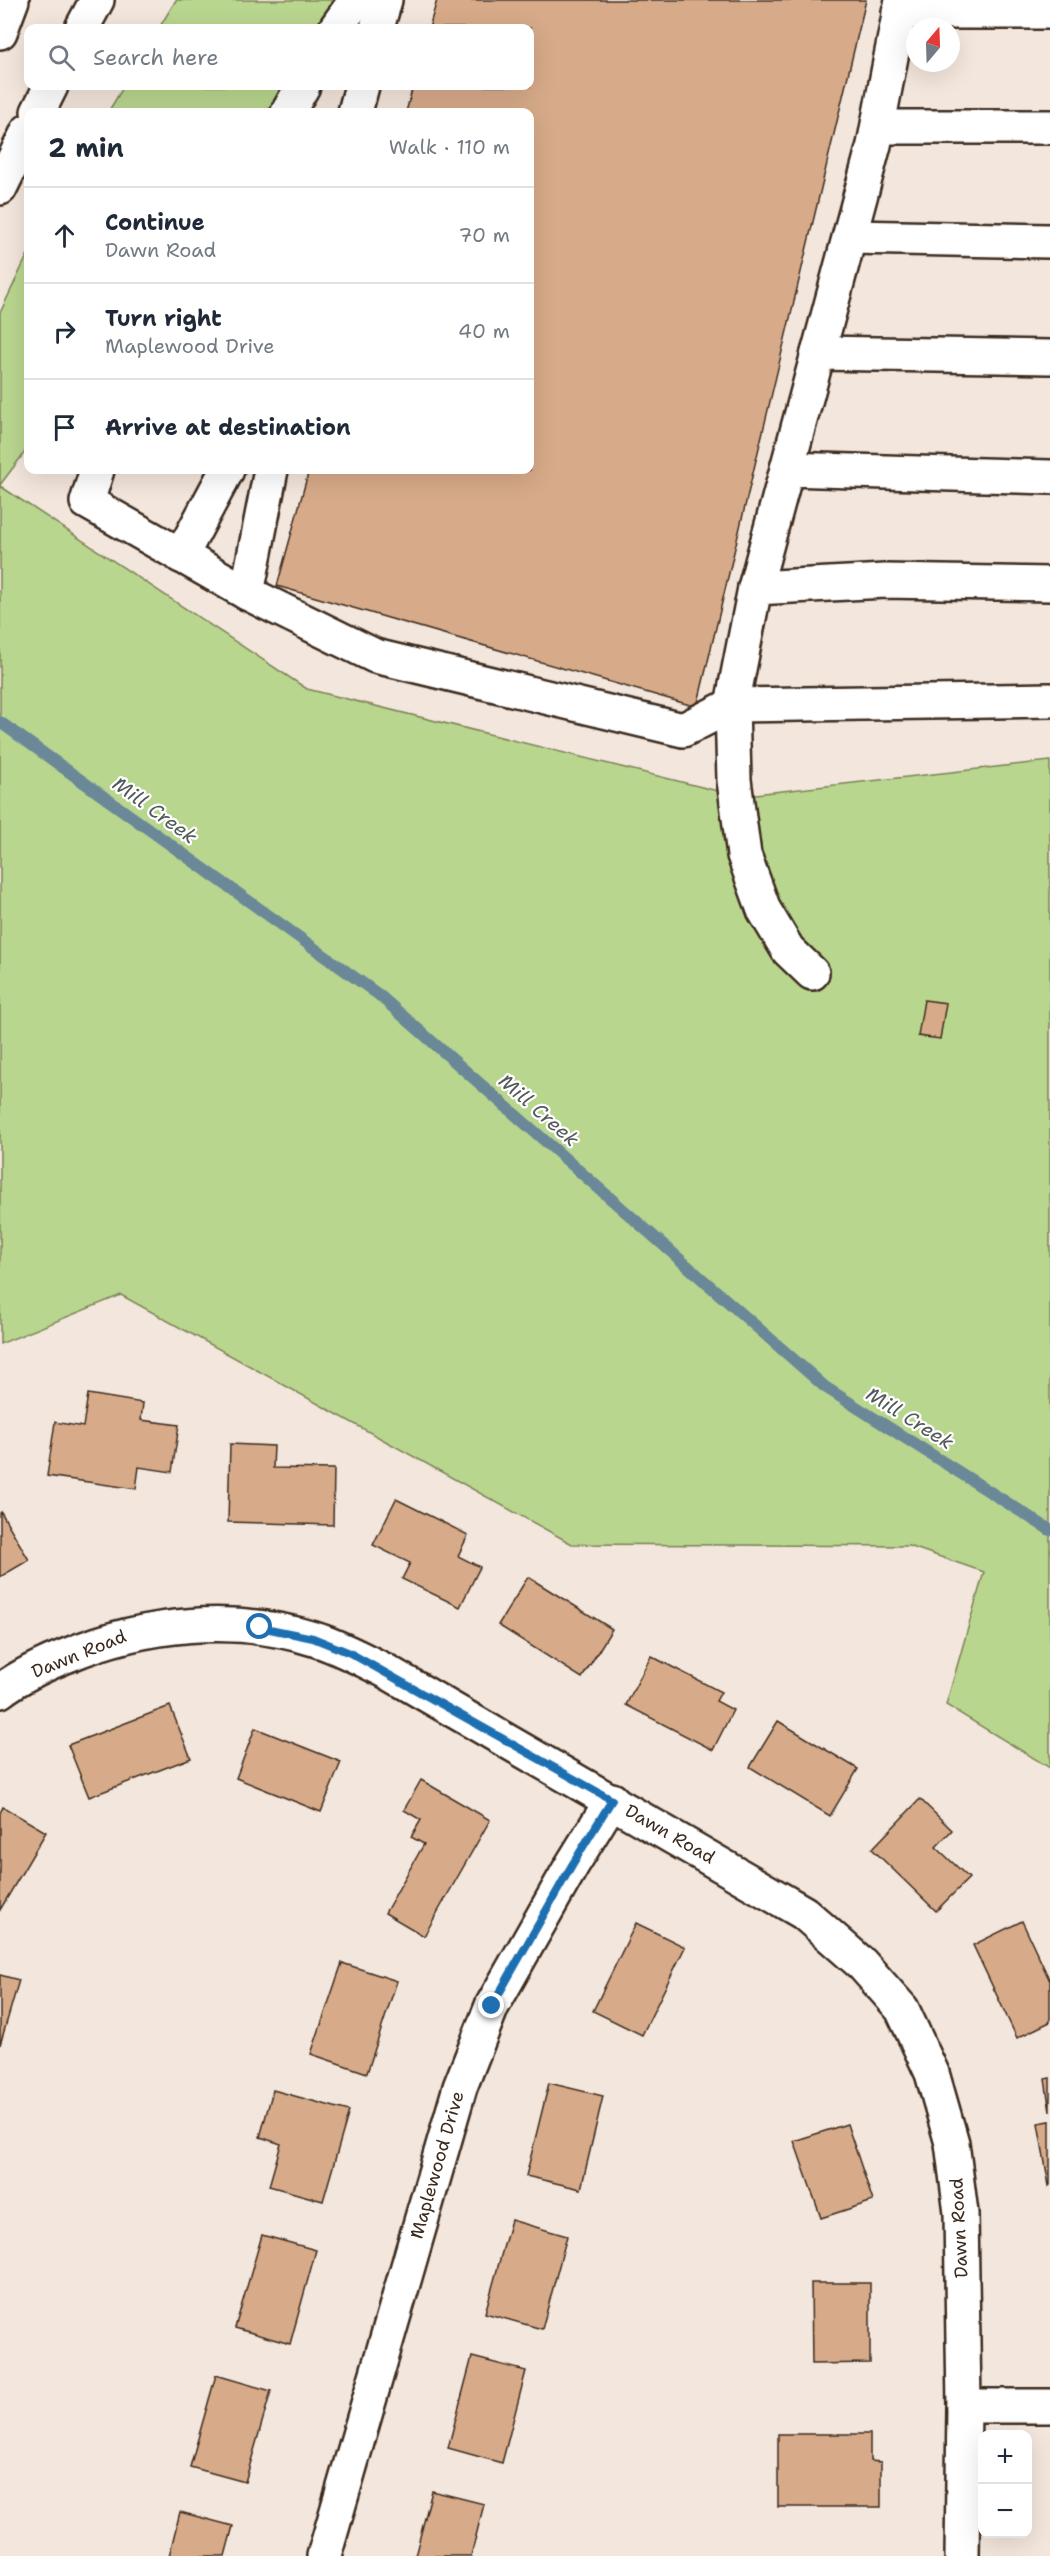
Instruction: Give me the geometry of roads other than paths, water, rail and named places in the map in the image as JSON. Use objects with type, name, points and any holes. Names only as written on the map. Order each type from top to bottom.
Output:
[{"type":"main road","points":[[0,32],[12,0]]},
{"type":"main road","points":[[84,24],[98,0]]},
{"type":"main road","points":[[339,24],[356,0]]},
{"type":"main road","points":[[378,24],[385,0]]},
{"type":"main road","points":[[812,973],[788,950],[764,910],[744,855],[734,780],[732,705],[755,588],[878,127],[901,6],[1050,12]]},
{"type":"main road","points":[[40,108],[49,90]]},
{"type":"main road","points":[[290,108],[301,90]]},
{"type":"main road","points":[[356,108],[361,90]]},
{"type":"main road","points":[[878,127],[1050,126]]},
{"type":"main road","points":[[0,188],[24,139]]},
{"type":"main road","points":[[850,237],[1050,241]]},
{"type":"main road","points":[[818,353],[1050,357]]},
{"type":"main road","points":[[787,469],[1050,477]]},
{"type":"main road","points":[[96,474],[87,501],[247,593],[375,656],[684,730],[732,705],[1050,700]]},
{"type":"main road","points":[[181,556],[225,474]]},
{"type":"main road","points":[[247,593],[269,474]]},
{"type":"main road","points":[[755,588],[885,581],[1050,584]]},
{"type":"main road","name":"Dawn Road","points":[[0,1691],[46,1664],[103,1641],[137,1632],[212,1624],[260,1627],[313,1638],[350,1653],[612,1800],[804,1913],[862,1964],[902,2009],[932,2073],[952,2143],[961,2213],[964,2406],[962,2556]]},
{"type":"main road","name":"Maplewood Drive","points":[[324,2556],[460,2087],[492,2006],[572,1865],[612,1800]]},
{"type":"main road","points":[[964,2406],[1050,2406]]},
{"type":"waterway","name":"Mill Creek","points":[[0,722],[379,995],[825,1387],[1050,1530]]}]
